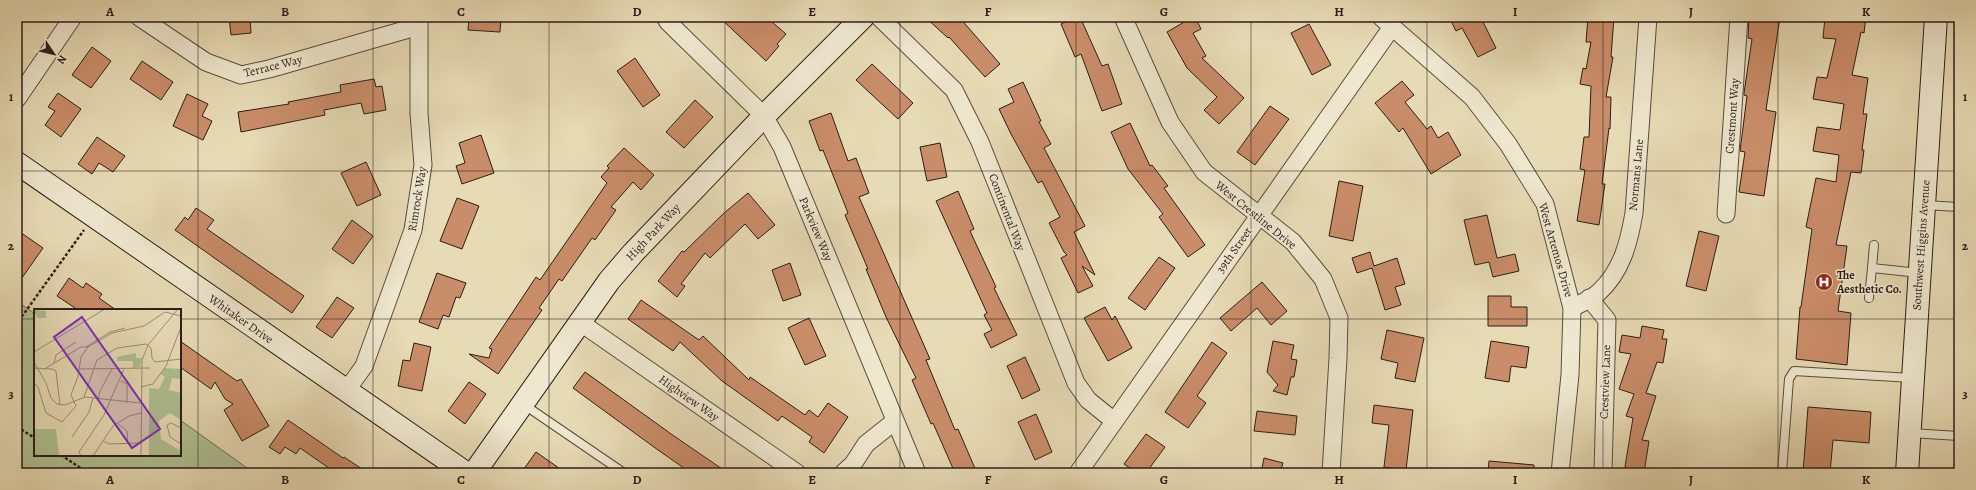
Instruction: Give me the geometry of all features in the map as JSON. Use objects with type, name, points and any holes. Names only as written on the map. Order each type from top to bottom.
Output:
[{"type":"street","points":[[17,98],[73,17]]},
{"type":"street","name":"Terrace Way","points":[[139,17],[206,62],[241,75],[269,68],[419,21]]},
{"type":"street","name":"Parkview Way","points":[[665,17],[668,22],[764,116],[782,147],[917,473]]},
{"type":"street","name":"High Park Way","points":[[474,473],[609,280],[764,116],[863,17]]},
{"type":"street","name":"Continental Way","points":[[879,17],[954,90],[980,142],[1076,382],[1088,400],[1114,421]]},
{"type":"street","name":"West Crestline Drive","points":[[1123,17],[1170,122],[1204,172],[1258,216],[1293,242],[1323,279],[1339,318],[1331,473]]},
{"type":"street","name":"Normans Lane","points":[[1572,308],[1599,292],[1619,267],[1630,236],[1634,213],[1648,17]]},
{"type":"street","name":"Crestmont Way","points":[[1726,214],[1739,17]]},
{"type":"street","name":"Southwest Higgins Avenue","points":[[1907,473],[1936,17]]},
{"type":"street","name":"Rimrock Way","points":[[346,391],[364,366],[413,230],[423,165],[419,113],[419,21]]},
{"type":"street","name":"39th Street","points":[[1078,473],[1258,216],[1386,22]]},
{"type":"street","name":"West Artemos Drive","points":[[1386,22],[1472,96],[1508,144],[1545,204],[1572,308],[1570,375],[1560,473]]},
{"type":"street","name":"Whitaker Drive","points":[[17,163],[466,473]]},
{"type":"street","name":"Crestview Lane","points":[[1589,298],[1607,320],[1603,473]]},
{"type":"street","name":"Highview Way","points":[[581,322],[797,473]]},
{"type":"street","points":[[843,473],[853,464],[866,444],[895,422]]},
{"type":"lane","points":[[1924,205],[1959,207]]},
{"type":"lane","points":[[1870,298],[1874,245]]},
{"type":"lane","points":[[1872,268],[1920,273]]},
{"type":"lane","points":[[1782,473],[1789,379],[1794,371],[1913,378]]},
{"type":"lane","points":[[523,404],[624,473]]},
{"type":"lane","points":[[1909,433],[1959,436]]},
{"type":"path","points":[[17,318],[23,315],[94,216]]},
{"type":"path","points":[[17,427],[34,437]]},
{"type":"path","points":[[62,456],[88,473]]},
{"type":"green space","points":[[17,301],[34,313],[34,456],[181,456],[181,421],[254,473],[17,473]]},
{"type":"building","points":[[229,17],[250,17],[251,33],[231,35]]},
{"type":"building","points":[[469,17],[501,17],[500,32],[468,30]]},
{"type":"building","points":[[719,17],[766,17],[786,34],[777,44],[779,46],[766,61]]},
{"type":"building","points":[[925,17],[959,17],[1000,64],[985,77],[949,37],[948,38]]},
{"type":"building","points":[[1076,17],[1080,17],[1102,66],[1108,64],[1122,104],[1102,111],[1081,54],[1075,57],[1061,24]]},
{"type":"building","points":[[1195,17],[1201,29],[1193,33],[1206,56],[1202,58],[1244,98],[1219,124],[1204,110],[1217,97],[1187,68],[1167,32]]},
{"type":"building","points":[[1449,17],[1482,17],[1481,18],[1496,48],[1478,57],[1462,28],[1456,31]]},
{"type":"building","points":[[1588,17],[1614,17],[1611,57],[1613,57],[1606,97],[1611,97],[1610,129],[1609,128],[1602,184],[1605,184],[1599,225],[1577,221],[1585,170],[1580,169],[1584,137],[1589,137],[1591,86],[1580,84],[1583,68],[1586,69],[1591,42],[1586,42]]},
{"type":"building","points":[[1749,17],[1780,17],[1766,110],[1776,112],[1764,196],[1739,192],[1745,152],[1740,151],[1747,96],[1744,95],[1744,93],[1752,39],[1748,38]]},
{"type":"building","points":[[1825,17],[1866,17],[1864,33],[1861,32],[1852,75],[1868,78],[1863,114],[1867,114],[1862,150],[1864,150],[1861,173],[1851,172],[1836,245],[1847,246],[1838,311],[1851,313],[1847,365],[1796,359],[1800,307],[1812,229],[1806,227],[1816,178],[1836,182],[1839,155],[1813,151],[1817,127],[1840,130],[1844,104],[1813,99],[1817,77],[1827,78],[1836,39],[1823,38]]},
{"type":"building","points":[[1309,24],[1331,65],[1312,75],[1291,33]]},
{"type":"building","points":[[92,47],[111,61],[91,88],[72,75]]},
{"type":"building","points":[[635,58],[660,95],[643,107],[617,71]]},
{"type":"building","points":[[142,61],[173,82],[161,100],[130,79]]},
{"type":"building","points":[[872,64],[913,103],[898,119],[856,80]]},
{"type":"building","points":[[374,79],[376,87],[382,86],[386,110],[364,114],[361,103],[324,110],[325,115],[241,132],[238,112],[289,104],[288,102],[341,92],[340,85]]},
{"type":"building","points":[[1402,81],[1414,95],[1405,102],[1427,129],[1431,126],[1438,138],[1448,132],[1461,155],[1431,174],[1403,128],[1399,132],[1375,103]]},
{"type":"building","points":[[1023,82],[1041,121],[1039,122],[1051,144],[1044,148],[1085,226],[1074,232],[1095,275],[1082,266],[1093,286],[1078,293],[1061,258],[1067,255],[1049,223],[1060,217],[1042,181],[1038,183],[999,109],[1014,102],[1008,89]]},
{"type":"building","points":[[58,93],[81,109],[61,137],[45,125],[55,111],[48,107]]},
{"type":"building","points":[[187,94],[208,104],[202,116],[212,121],[203,140],[173,126]]},
{"type":"building","points":[[695,100],[713,117],[684,148],[666,132]]},
{"type":"building","points":[[1270,106],[1289,119],[1255,165],[1237,152]]},
{"type":"building","points":[[831,113],[848,161],[856,158],[869,193],[859,197],[930,359],[926,360],[955,430],[958,429],[977,473],[955,473],[933,423],[931,424],[912,380],[916,378],[886,317],[866,269],[868,269],[845,215],[848,213],[823,150],[820,151],[809,121]]},
{"type":"building","points":[[1130,123],[1150,166],[1152,165],[1168,186],[1164,188],[1205,245],[1188,257],[1159,217],[1163,214],[1128,169],[1111,132]]},
{"type":"building","points":[[481,135],[494,173],[462,184],[456,166],[465,163],[459,143]]},
{"type":"building","points":[[97,137],[125,156],[113,172],[99,163],[92,174],[78,164]]},
{"type":"building","points":[[940,143],[947,177],[927,181],[920,147]]},
{"type":"building","points":[[624,148],[654,175],[641,190],[633,182],[611,207],[616,210],[595,240],[592,238],[562,281],[559,279],[539,308],[542,310],[498,374],[469,354],[489,358],[492,349],[489,348],[536,277],[540,280],[607,183],[601,177],[609,168],[607,166]]},
{"type":"building","points":[[366,162],[381,195],[357,206],[341,173]]},
{"type":"building","points":[[1339,181],[1363,186],[1353,241],[1329,236]]},
{"type":"building","points":[[958,191],[974,229],[970,231],[996,287],[994,288],[1017,335],[991,348],[984,334],[992,330],[984,315],[987,313],[936,201]]},
{"type":"building","points":[[748,193],[775,225],[758,239],[745,224],[710,258],[705,253],[681,284],[685,286],[677,297],[658,281],[682,251],[684,252],[723,214]]},
{"type":"building","points":[[457,198],[479,206],[462,249],[440,241]]},
{"type":"building","points":[[196,208],[214,220],[207,229],[304,296],[292,313],[175,230],[185,217],[188,220]]},
{"type":"building","points":[[1487,215],[1497,258],[1515,254],[1519,271],[1493,277],[1489,262],[1475,265],[1464,220]]},
{"type":"building","points":[[352,220],[373,236],[353,264],[332,249]]},
{"type":"building","points":[[17,230],[43,248],[17,285]]},
{"type":"building","points":[[1699,231],[1719,236],[1706,291],[1686,286]]},
{"type":"building","points":[[1370,252],[1374,266],[1397,258],[1405,284],[1395,287],[1401,305],[1385,310],[1372,268],[1357,273],[1352,258]]},
{"type":"building","points":[[1159,257],[1175,268],[1145,310],[1128,298]]},
{"type":"building","points":[[790,263],[801,295],[783,301],[772,270]]},
{"type":"building","points":[[437,273],[466,283],[460,298],[456,297],[449,317],[443,315],[438,329],[419,322]]},
{"type":"building","points":[[69,278],[83,288],[86,283],[102,294],[99,298],[115,309],[76,309],[57,296]]},
{"type":"building","points":[[1262,282],[1287,311],[1271,325],[1257,308],[1231,331],[1220,318]]},
{"type":"building","points":[[1488,296],[1511,296],[1511,307],[1527,307],[1527,326],[1488,326]]},
{"type":"building","points":[[337,297],[354,308],[332,338],[316,327]]},
{"type":"building","points":[[641,300],[699,340],[703,336],[749,380],[750,377],[805,415],[809,410],[818,417],[828,403],[848,417],[824,453],[809,442],[812,437],[782,416],[778,421],[722,381],[680,342],[673,351],[628,319]]},
{"type":"building","points":[[1105,307],[1112,320],[1115,316],[1132,348],[1108,361],[1084,318]]},
{"type":"building","points":[[809,318],[826,356],[805,365],[788,328]]},
{"type":"building","points":[[1642,326],[1664,330],[1662,339],[1667,339],[1663,363],[1657,362],[1646,393],[1656,396],[1642,440],[1649,441],[1644,473],[1624,473],[1633,418],[1626,416],[1634,394],[1619,389],[1631,354],[1619,352],[1622,335],[1640,338]]},
{"type":"building","points":[[1387,330],[1424,338],[1415,382],[1395,378],[1398,363],[1381,359]]},
{"type":"building","points":[[1273,341],[1294,345],[1291,359],[1297,360],[1294,377],[1291,377],[1287,395],[1273,391],[1278,385],[1267,372]]},
{"type":"building","points":[[1491,341],[1529,347],[1526,368],[1511,366],[1509,382],[1485,378]]},
{"type":"building","points":[[181,342],[237,381],[241,379],[269,426],[242,441],[224,410],[233,404],[225,399],[215,382],[211,389],[181,368]]},
{"type":"building","points":[[1212,342],[1227,353],[1197,396],[1206,403],[1188,428],[1165,412]]},
{"type":"building","points":[[414,343],[431,347],[422,391],[398,386],[403,360],[410,361]]},
{"type":"building","points":[[1025,357],[1040,390],[1022,399],[1007,366]]},
{"type":"building","points":[[585,372],[728,473],[691,473],[658,450],[573,388]]},
{"type":"building","points":[[469,382],[486,394],[465,424],[448,411]]},
{"type":"building","points":[[1374,405],[1413,410],[1406,470],[1384,467],[1389,425],[1372,423]]},
{"type":"building","points":[[1808,407],[1871,412],[1869,443],[1833,440],[1830,473],[1803,473]]},
{"type":"building","points":[[1257,411],[1297,416],[1295,435],[1254,431]]},
{"type":"building","points":[[1036,414],[1052,452],[1035,460],[1018,422]]},
{"type":"building","points":[[288,420],[343,458],[344,457],[368,473],[336,473],[300,448],[296,454],[285,447],[280,454],[269,447]]},
{"type":"building","points":[[1146,434],[1165,447],[1146,473],[1137,473],[1124,464]]},
{"type":"building","points":[[536,452],[566,473],[521,473]]},
{"type":"building","points":[[1264,458],[1283,463],[1280,473],[1261,473]]},
{"type":"building","points":[[1489,461],[1534,465],[1534,473],[1488,473]]},
{"type":"place","name":"The Aesthetic Co.","points":[[1824,282]]}]
